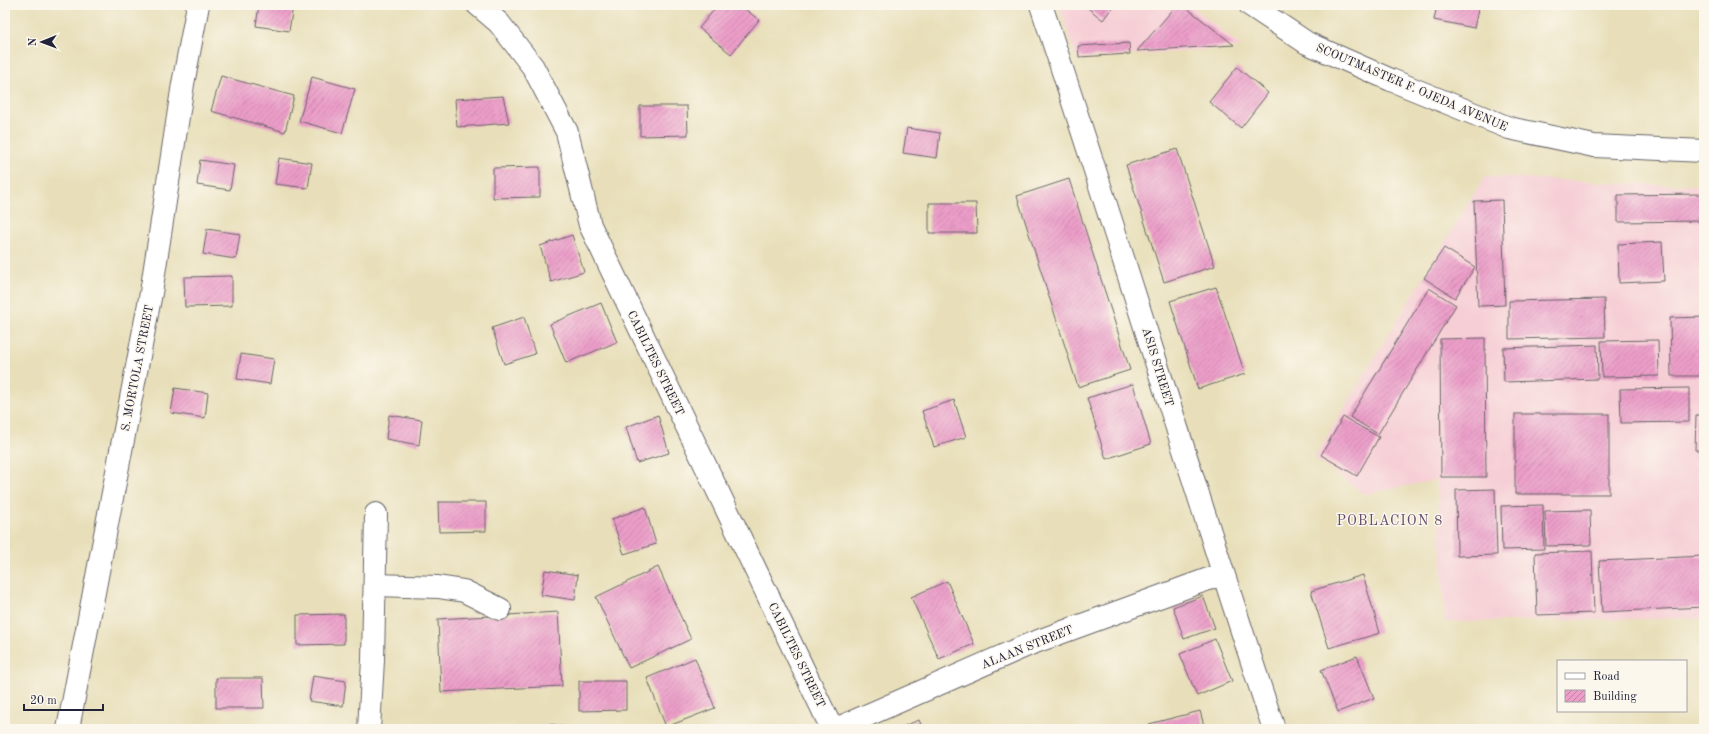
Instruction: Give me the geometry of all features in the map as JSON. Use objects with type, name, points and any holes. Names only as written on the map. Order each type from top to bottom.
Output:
[{"type":"main road","name":"S. MORTOLA STREET","points":[[68,729],[151,293],[183,84],[198,5]]},
{"type":"main road","name":"CABILTES STREET","points":[[478,5],[498,23],[533,67],[567,132],[590,225],[832,729]]},
{"type":"main road","name":"ASIS STREET","points":[[1040,5],[1098,176],[1222,574],[1274,729]]},
{"type":"main road","name":"SCOUTMASTER F. OJEDA AVENUE","points":[[1250,5],[1307,43],[1391,80],[1509,128],[1594,146],[1704,151]]},
{"type":"main road","points":[[369,729],[376,585],[376,514]]},
{"type":"main road","name":"ALAAN STREET","points":[[836,729],[1030,644],[1222,574]]},
{"type":"main road","points":[[376,585],[438,587],[464,591],[500,609]]},
{"type":"shaded area","points":[[1059,5],[1190,5],[1242,47],[1077,59]]},
{"type":"shaded area","points":[[1485,176],[1651,185],[1704,185],[1704,618],[1445,622],[1437,480],[1364,494],[1314,458]]},
{"type":"building","points":[[259,5],[293,6],[289,31],[256,26]]},
{"type":"building","points":[[718,5],[740,5],[759,20],[731,54],[699,28]]},
{"type":"building","points":[[1084,5],[1114,5],[1103,20]]},
{"type":"building","points":[[1177,5],[1183,5],[1234,45],[1137,51]]},
{"type":"building","points":[[1437,5],[1479,5],[1474,28],[1434,20]]},
{"type":"building","points":[[1129,43],[1130,54],[1079,57],[1078,46]]},
{"type":"building","points":[[1237,67],[1268,93],[1241,128],[1209,102]]},
{"type":"building","points":[[221,76],[294,96],[285,132],[211,111]]},
{"type":"building","points":[[312,77],[355,89],[342,133],[299,121]]},
{"type":"building","points":[[503,96],[509,123],[457,127],[455,99]]},
{"type":"building","points":[[640,106],[687,106],[688,135],[640,136]]},
{"type":"building","points":[[907,128],[940,133],[937,158],[903,153]]},
{"type":"building","points":[[1177,149],[1215,266],[1164,282],[1126,165]]},
{"type":"building","points":[[279,158],[312,163],[308,188],[275,184]]},
{"type":"building","points":[[200,160],[234,165],[230,190],[197,185]]},
{"type":"building","points":[[540,167],[540,197],[493,198],[493,168]]},
{"type":"building","points":[[1069,179],[1130,370],[1078,387],[1017,196]]},
{"type":"building","points":[[1704,194],[1704,221],[1618,222],[1618,195]]},
{"type":"building","points":[[1502,200],[1505,305],[1478,306],[1474,201]]},
{"type":"building","points":[[929,203],[976,203],[977,233],[929,233]]},
{"type":"building","points":[[207,229],[240,234],[236,259],[203,254]]},
{"type":"building","points":[[572,235],[584,272],[551,282],[540,246]]},
{"type":"building","points":[[1662,242],[1664,281],[1619,283],[1618,244]]},
{"type":"building","points":[[1444,248],[1475,267],[1455,298],[1424,278]]},
{"type":"building","points":[[232,276],[232,306],[185,307],[184,277]]},
{"type":"building","points":[[1216,287],[1245,374],[1198,389],[1170,301]]},
{"type":"building","points":[[1429,288],[1456,305],[1378,434],[1350,417]]},
{"type":"building","points":[[1604,299],[1605,337],[1509,339],[1509,301]]},
{"type":"building","points":[[601,303],[617,342],[566,363],[550,324]]},
{"type":"building","points":[[524,317],[535,354],[504,364],[492,328]]},
{"type":"building","points":[[1704,317],[1704,376],[1671,376],[1670,318]]},
{"type":"building","points":[[1485,338],[1486,477],[1441,477],[1440,339]]},
{"type":"building","points":[[1658,340],[1659,376],[1602,377],[1601,341]]},
{"type":"building","points":[[1597,345],[1598,379],[1504,382],[1503,348]]},
{"type":"building","points":[[241,354],[274,359],[270,384],[237,379]]},
{"type":"building","points":[[1133,384],[1151,444],[1106,459],[1087,398]]},
{"type":"building","points":[[175,388],[208,393],[205,418],[171,413]]},
{"type":"building","points":[[1689,388],[1689,422],[1621,423],[1620,389]]},
{"type":"building","points":[[954,400],[966,437],[934,447],[922,411]]},
{"type":"building","points":[[1515,414],[1609,414],[1609,494],[1515,494]]},
{"type":"building","points":[[389,415],[422,420],[419,445],[386,439]]},
{"type":"building","points":[[658,415],[669,453],[637,463],[626,427]]},
{"type":"building","points":[[1696,415],[1704,415],[1704,450],[1695,450]]},
{"type":"building","points":[[1343,417],[1379,437],[1357,476],[1321,455]]},
{"type":"building","points":[[1495,489],[1497,555],[1457,556],[1456,490]]},
{"type":"building","points":[[438,502],[486,502],[486,531],[439,532]]},
{"type":"building","points":[[1543,505],[1544,549],[1502,550],[1501,506]]},
{"type":"building","points":[[645,507],[656,544],[624,554],[612,519]]},
{"type":"building","points":[[1590,510],[1591,545],[1546,546],[1545,511]]},
{"type":"building","points":[[1592,551],[1594,613],[1537,615],[1535,553]]},
{"type":"building","points":[[1704,556],[1704,607],[1602,612],[1599,561]]},
{"type":"building","points":[[658,567],[691,639],[629,668],[596,597]]},
{"type":"building","points":[[545,570],[578,575],[575,600],[541,595]]},
{"type":"building","points":[[1363,575],[1380,633],[1329,648],[1311,591]]},
{"type":"building","points":[[947,581],[974,644],[939,659],[911,597]]},
{"type":"building","points":[[1203,596],[1215,628],[1184,639],[1173,607]]},
{"type":"building","points":[[558,612],[562,686],[441,692],[438,619]]},
{"type":"building","points":[[344,614],[344,644],[297,645],[297,615]]},
{"type":"building","points":[[1215,639],[1232,681],[1197,696],[1180,654]]},
{"type":"building","points":[[1357,656],[1374,698],[1338,712],[1321,670]]},
{"type":"building","points":[[695,658],[715,708],[666,727],[647,678]]},
{"type":"building","points":[[313,676],[346,681],[343,706],[309,701]]},
{"type":"building","points":[[216,678],[263,678],[264,708],[216,708]]},
{"type":"building","points":[[579,681],[626,681],[626,710],[579,711]]},
{"type":"building","points":[[1200,711],[1205,729],[1150,729],[1149,724]]},
{"type":"building","points":[[919,720],[923,729],[897,729]]},
{"type":"building","points":[[548,724],[575,728],[575,729],[547,729]]},
{"type":"district","name":"POBLACION 8","points":[[1390,520]]}]
